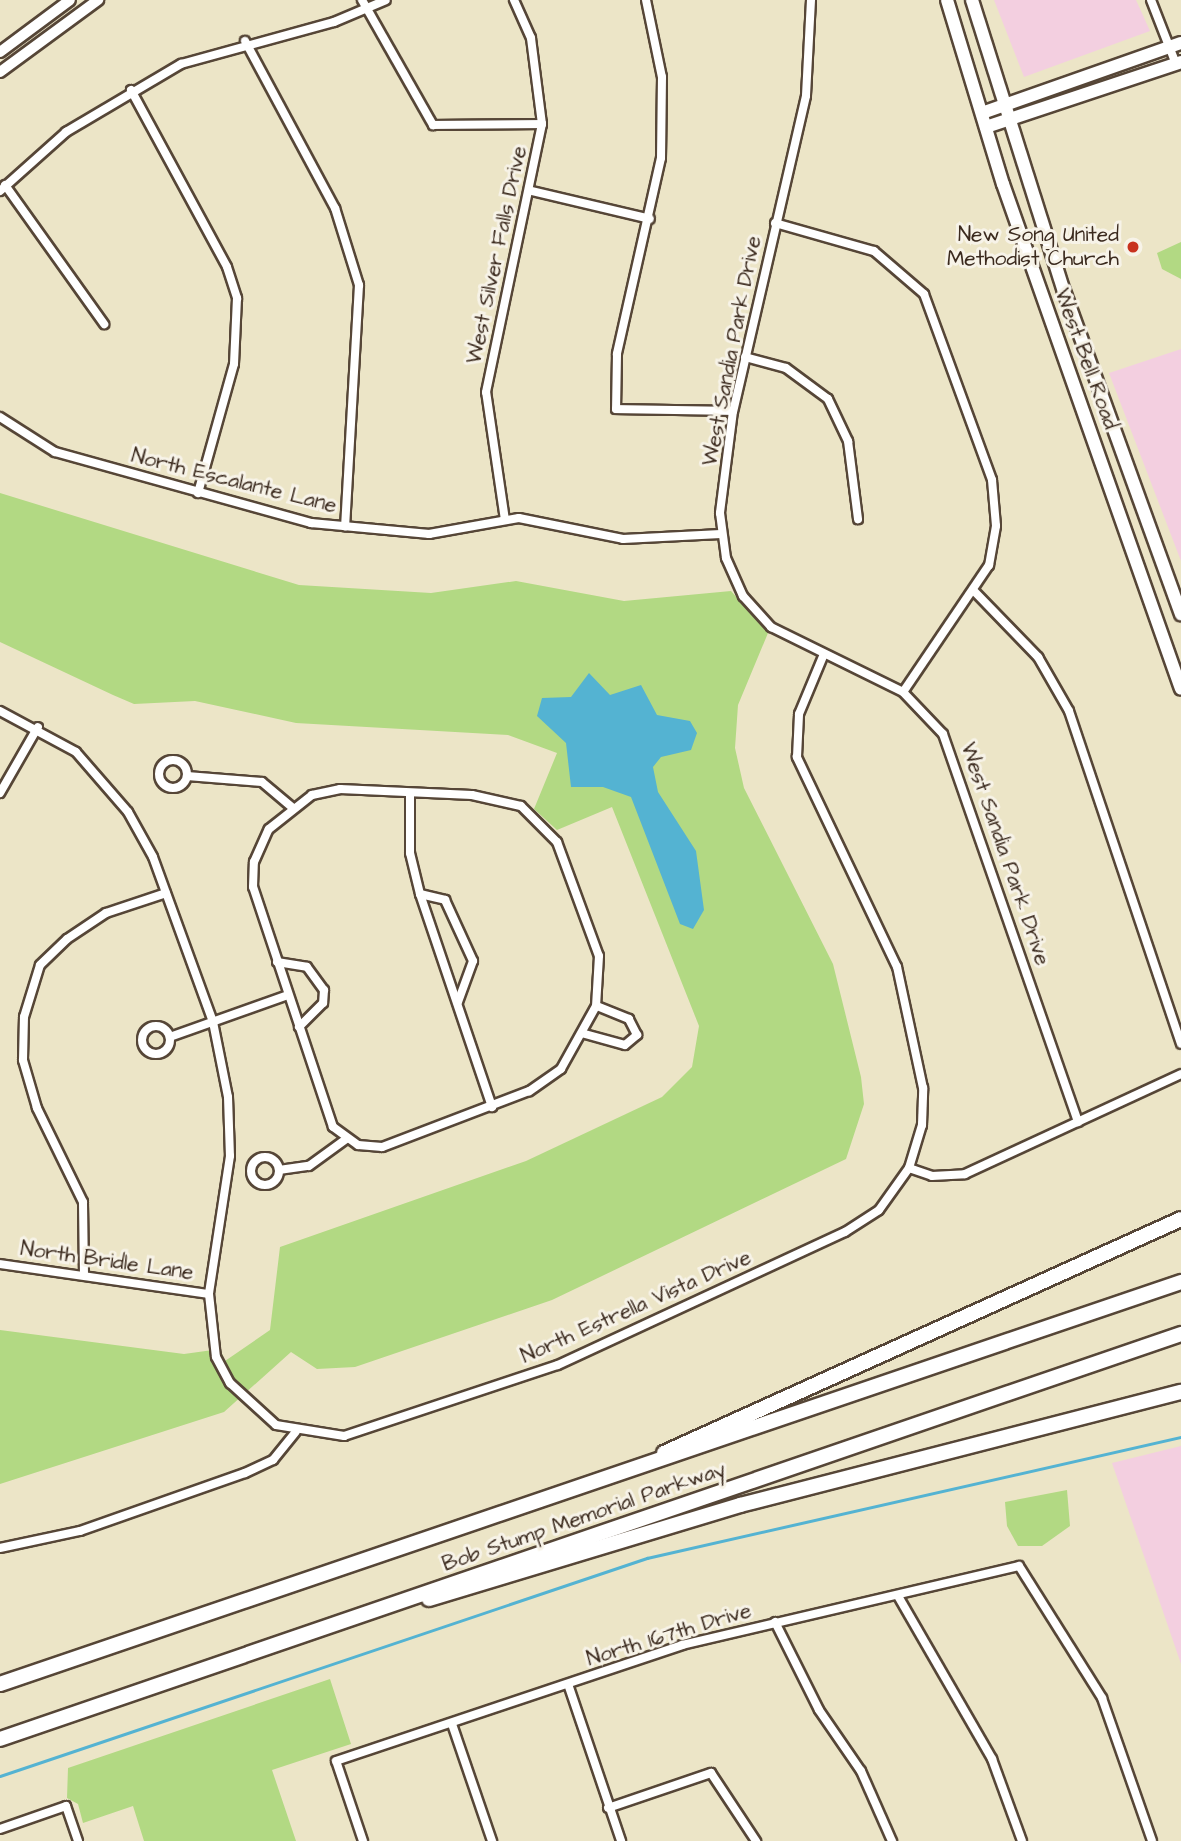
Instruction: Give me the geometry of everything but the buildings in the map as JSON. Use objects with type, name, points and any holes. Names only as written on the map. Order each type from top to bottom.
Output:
[{"type":"highway","points":[[642,1466],[692,1435],[1181,1219]]},
{"type":"highway","name":"Bob Stump Memorial Parkway","points":[[0,1684],[1181,1282]]},
{"type":"highway","name":"Bob Stump Memorial Parkway","points":[[0,1739],[1181,1334]]},
{"type":"highway","points":[[383,1607],[452,1595],[717,1511],[1181,1392]]},
{"type":"main road","name":"West Bell Road","points":[[947,0],[986,127],[1074,389],[1180,680]]},
{"type":"main road","name":"West Bell Road","points":[[972,0],[1004,106],[1096,380],[1181,615]]},
{"type":"main road","points":[[982,113],[1175,45]]},
{"type":"main road","points":[[986,127],[1178,63]]},
{"type":"main road","points":[[1074,389],[1096,380]]},
{"type":"street","points":[[0,52],[70,0]]},
{"type":"street","points":[[0,72],[98,0]]},
{"type":"street","points":[[362,0],[433,125],[541,124]]},
{"type":"street","points":[[104,324],[3,188],[66,132],[131,90],[245,41],[367,10],[386,0]]},
{"type":"street","name":"West Silver Falls Drive","points":[[505,520],[486,392],[532,191],[541,124],[531,38],[514,0]]},
{"type":"street","points":[[646,0],[663,105],[650,219],[617,354],[616,410],[733,411]]},
{"type":"street","name":"West Sandia Park Drive","points":[[811,0],[806,96],[733,411],[721,534],[734,580],[761,619],[824,654],[903,692],[928,713],[955,757],[1078,1122]]},
{"type":"street","points":[[1151,0],[1175,45],[1178,63]]},
{"type":"street","points":[[245,41],[335,208],[359,285],[345,527]]},
{"type":"street","points":[[131,90],[227,267],[237,298],[234,364],[198,493]]},
{"type":"street","points":[[532,191],[650,219]]},
{"type":"street","points":[[775,223],[874,251],[924,294],[996,504],[994,548],[975,592],[903,692]]},
{"type":"street","points":[[745,357],[786,368],[828,399],[848,441],[858,519]]},
{"type":"street","name":"North Escalante Lane","points":[[0,417],[46,448],[198,493],[345,527],[429,534],[505,520],[552,521],[623,539],[721,534]]},
{"type":"street","points":[[975,592],[1038,657],[1069,711],[1181,1044]]},
{"type":"street","points":[[824,654],[799,714],[797,757],[897,967],[923,1088],[922,1125],[909,1168],[932,1176],[965,1174],[1181,1074]]},
{"type":"street","points":[[0,710],[38,727],[76,752],[120,803],[166,893],[213,1022],[228,1097],[230,1156],[209,1294],[212,1345],[230,1383],[260,1413],[296,1432],[273,1460],[245,1473],[58,1538],[0,1548]]},
{"type":"street","points":[[0,793],[38,727]]},
{"type":"street","points":[[187,776],[262,782],[292,807]]},
{"type":"street","points":[[340,789],[497,798],[521,806],[549,830],[592,927],[598,995],[585,1034],[549,1079],[492,1107],[382,1147],[346,1139],[334,1127],[253,887],[254,862],[269,828],[292,807],[340,789]]},
{"type":"street","points":[[410,793],[410,853],[420,894],[492,1107]]},
{"type":"street","points":[[84,1275],[83,1202],[37,1108],[23,1059],[24,1017],[40,965],[67,939],[106,913],[166,893]]},
{"type":"street","points":[[420,894],[445,900],[473,961],[458,1002]]},
{"type":"street","points":[[277,962],[307,967],[324,990],[323,1003],[299,1027]]},
{"type":"street","points":[[170,1037],[288,995]]},
{"type":"street","points":[[585,1034],[625,1045],[637,1035],[629,1019],[596,1006]]},
{"type":"street","points":[[279,1170],[309,1166],[346,1139]]},
{"type":"street","name":"North Estrella Vista Drive","points":[[296,1432],[324,1437],[375,1431],[593,1351],[865,1221],[909,1168]]},
{"type":"street","name":"North Bridle Lane","points":[[0,1264],[209,1294]]},
{"type":"street","name":"North 167th Drive","points":[[363,1841],[336,1761],[682,1645],[1019,1566],[1102,1698],[1152,1841]]},
{"type":"street","points":[[898,1596],[986,1747],[1022,1841]]},
{"type":"street","points":[[775,1622],[818,1710],[861,1771],[892,1841]]},
{"type":"street","points":[[568,1685],[621,1841]]},
{"type":"street","points":[[452,1724],[492,1841]]},
{"type":"street","points":[[608,1808],[711,1773],[756,1841]]},
{"type":"street","points":[[0,1829],[66,1806],[78,1841]]},
{"type":"shaded area","points":[[994,0],[1136,0],[1150,31],[1024,77]]},
{"type":"shaded area","points":[[1181,349],[1181,561],[1109,373]]},
{"type":"shaded area","points":[[1181,1446],[1181,1664],[1112,1463]]},
{"type":"green space","points":[[1181,242],[1181,279],[1162,269],[1157,253]]},
{"type":"green space","points":[[0,493],[299,585],[431,593],[516,581],[624,601],[731,591],[768,633],[738,705],[735,748],[744,788],[833,964],[861,1077],[864,1104],[846,1159],[552,1300],[355,1367],[317,1369],[291,1352],[224,1412],[0,1484],[0,1330],[184,1354],[220,1349],[225,1361],[270,1330],[280,1247],[526,1161],[662,1097],[692,1067],[699,1026],[612,807],[557,830],[534,809],[557,753],[508,735],[296,723],[195,701],[134,704],[113,695],[0,642]]},
{"type":"green space","points":[[1067,1490],[1070,1526],[1042,1546],[1018,1546],[1007,1526],[1005,1502]]},
{"type":"green space","points":[[330,1679],[351,1744],[272,1770],[296,1841],[144,1841],[133,1806],[83,1823],[78,1804],[67,1798],[68,1768]]},
{"type":"water","points":[[589,673],[610,695],[641,685],[657,715],[690,721],[697,733],[691,750],[661,757],[653,767],[658,792],[696,851],[704,910],[693,929],[680,924],[631,797],[603,787],[571,787],[566,743],[537,716],[542,698],[571,697]]},
{"type":"waterway","points":[[0,1776],[647,1558],[1181,1437]]},
{"type":"place","name":"New Song United Methodist Church","points":[[1133,247]]}]
